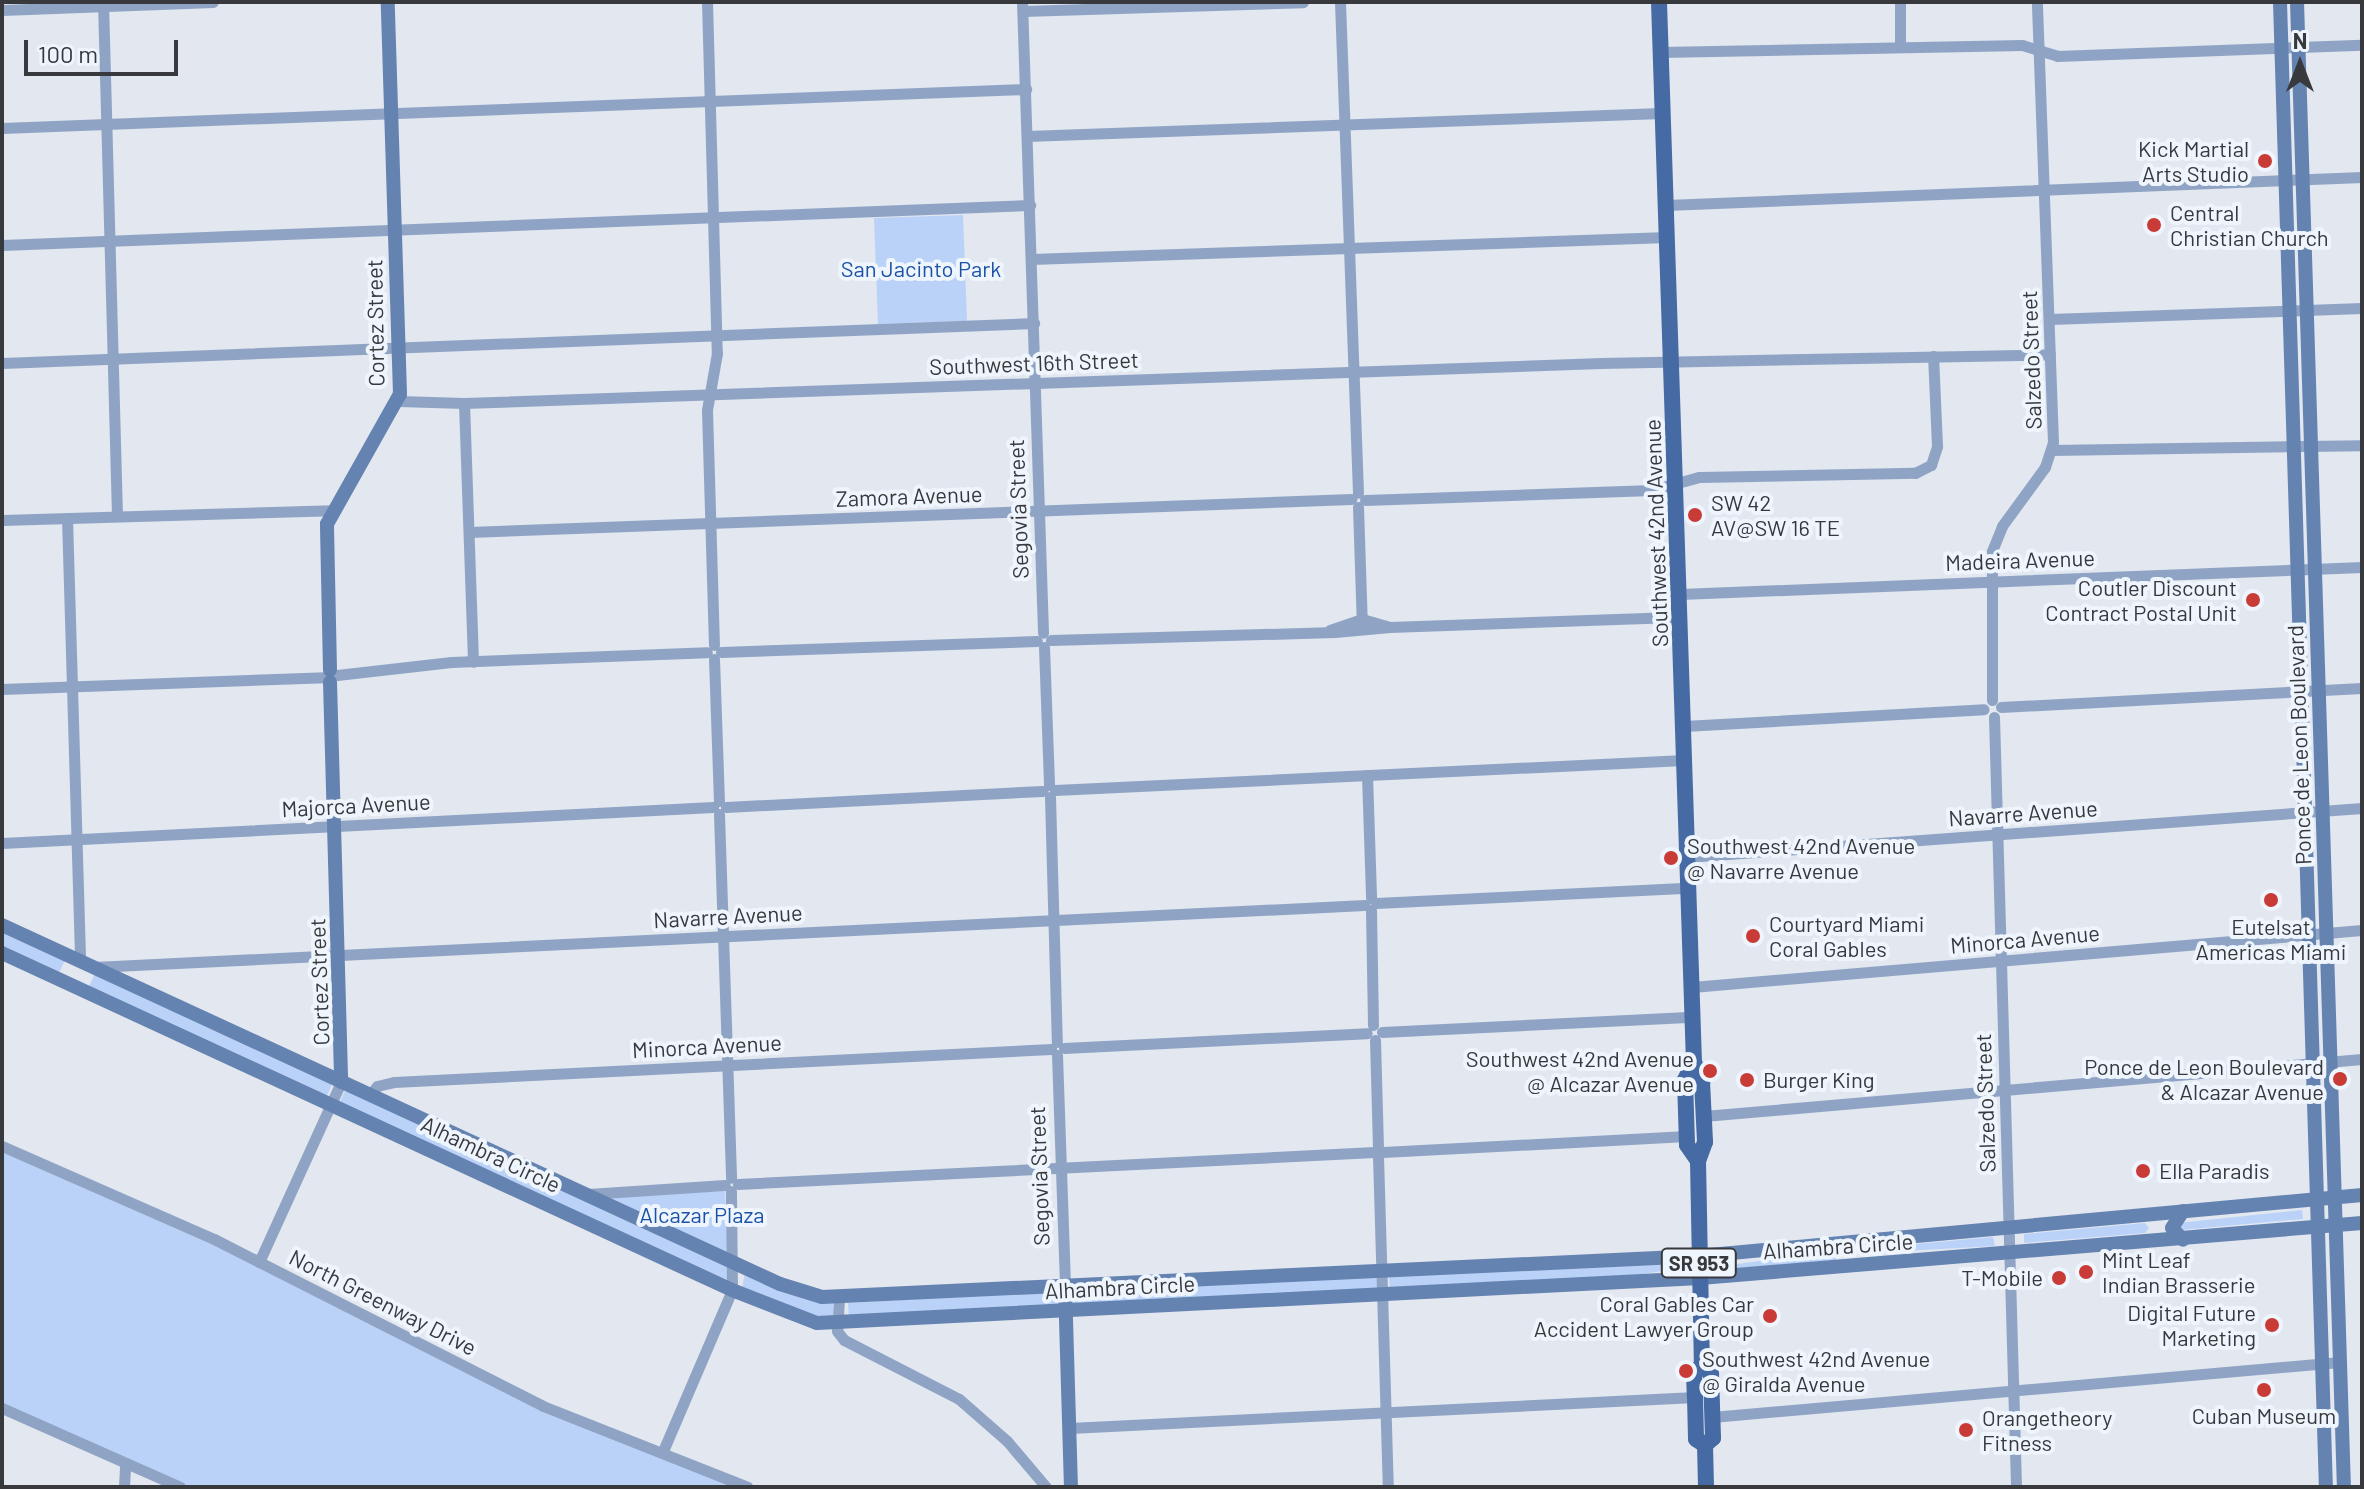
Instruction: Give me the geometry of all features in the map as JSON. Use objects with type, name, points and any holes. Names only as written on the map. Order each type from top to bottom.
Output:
[{"type":"main road","name":"Southwest 42nd Avenue","points":[[1659,2],[1694,1062],[1702,1082],[1705,1142],[1698,1161],[1700,1278],[1695,1397],[1696,1439],[1705,1445]]},
{"type":"main road","name":"Southwest 42nd Avenue","points":[[1694,1062],[1685,1080],[1687,1136],[1698,1161]]},
{"type":"main road","points":[[1685,1080],[1692,1083],[1694,1103],[1704,1116]]},
{"type":"main road","name":"Southwest 42nd Avenue","points":[[1698,1369],[1711,1374],[1713,1438],[1705,1445]]},
{"type":"main road","name":"Southwest 42nd Avenue","points":[[1705,1445],[1706,1487]]},
{"type":"street","points":[[2,10],[213,2]]},
{"type":"street","name":"Cortez Street","points":[[259,1262],[341,1082],[340,955],[326,531],[332,510],[398,401],[388,2]]},
{"type":"street","points":[[1022,7],[1303,2]]},
{"type":"street","points":[[1340,2],[1362,623]]},
{"type":"street","points":[[1900,2],[1900,46]]},
{"type":"street","name":"Salzedo Street","points":[[2016,1487],[1990,581],[1997,535],[2052,450],[2037,2]]},
{"type":"street","name":"Ponce de Leon Boulevard","points":[[2280,2],[2292,310],[2326,1487]]},
{"type":"street","name":"Ponce de Leon Boulevard","points":[[2297,2],[2344,1487]]},
{"type":"street","points":[[2298,24],[2304,2]]},
{"type":"street","points":[[663,1451],[732,1290],[734,1262],[707,410],[712,394],[716,335],[705,3]]},
{"type":"street","points":[[103,4],[117,516]]},
{"type":"street","name":"Segovia Street","points":[[1022,7],[1071,1487]]},
{"type":"street","points":[[1660,52],[2022,45],[2057,56],[2362,45]]},
{"type":"street","points":[[2,128],[1026,89]]},
{"type":"street","points":[[1027,136],[1662,113]]},
{"type":"street","points":[[1666,205],[2045,187],[2362,177]]},
{"type":"street","points":[[2,245],[1030,205]]},
{"type":"street","points":[[1031,259],[1668,237]]},
{"type":"street","points":[[2050,319],[2362,308]]},
{"type":"street","points":[[2,363],[1034,323]]},
{"type":"street","name":"Southwest 16th Street","points":[[398,401],[464,403],[1672,361],[2050,354]]},
{"type":"street","name":"Zamora Avenue","points":[[469,532],[1652,490],[1699,477],[1909,474],[1931,465],[1937,446],[1933,356]]},
{"type":"street","points":[[464,403],[473,662]]},
{"type":"street","points":[[2052,450],[2362,445]]},
{"type":"street","points":[[2,520],[332,510]]},
{"type":"street","points":[[67,518],[78,840],[87,964],[76,987]]},
{"type":"street","name":"Madeira Avenue","points":[[1680,594],[2362,567]]},
{"type":"street","points":[[2,689],[330,676],[473,662],[1330,630],[1362,623],[1390,627],[1681,617]]},
{"type":"street","points":[[1684,726],[2362,688]]},
{"type":"street","name":"Majorca Avenue","points":[[2,843],[1684,760]]},
{"type":"street","points":[[1367,775],[1388,1487]]},
{"type":"street","name":"Navarre Avenue","points":[[1687,857],[2362,808]]},
{"type":"street","name":"Navarre Avenue","points":[[87,964],[340,955],[1688,888]]},
{"type":"street","name":"Alhambra Circle","points":[[2,925],[799,1291],[839,1298],[1699,1256],[2362,1195]]},
{"type":"street","name":"Minorca Avenue","points":[[1692,987],[2362,930]]},
{"type":"street","name":"Alhambra Circle","points":[[2,953],[801,1320],[841,1323],[1700,1278],[2010,1256],[2362,1223]]},
{"type":"street","name":"Minorca Avenue","points":[[370,1095],[377,1086],[394,1082],[1693,1017]]},
{"type":"street","points":[[1704,1116],[2362,1059]]},
{"type":"street","points":[[588,1194],[731,1184],[1687,1136]]},
{"type":"street","name":"North Greenway Drive","points":[[2,1146],[259,1262],[530,1400],[748,1487]]},
{"type":"street","points":[[2183,1211],[2172,1228],[2183,1240]]},
{"type":"street","points":[[2141,1215],[2154,1227],[2145,1244]]},
{"type":"street","points":[[1869,1239],[1863,1253],[1874,1265]]},
{"type":"street","points":[[1837,1243],[1845,1254],[1839,1269]]},
{"type":"street","points":[[839,1298],[840,1336],[959,1399],[1007,1441],[1046,1487]]},
{"type":"street","points":[[1712,1417],[2340,1362]]},
{"type":"street","points":[[1070,1428],[1695,1397]]},
{"type":"street","points":[[2,1408],[180,1487]]},
{"type":"street","points":[[124,1487],[125,1465]]},
{"type":"green space","name":"San Jacinto Park","points":[[963,215],[967,321],[878,324],[874,218]]},
{"type":"green space","points":[[2,929],[66,958],[58,975],[2,949]]},
{"type":"green space","points":[[95,973],[333,1082],[326,1098],[88,989]]},
{"type":"green space","points":[[346,1088],[729,1267],[729,1283],[339,1105]]},
{"type":"green space","points":[[2,1152],[218,1247],[542,1410],[738,1487],[190,1487],[113,1455],[2,1404]]},
{"type":"green space","name":"Alcazar Plaza","points":[[725,1191],[729,1254],[601,1197]]},
{"type":"green space","points":[[2302,1210],[2303,1219],[2181,1230],[2178,1223]]},
{"type":"green space","points":[[2145,1223],[2149,1228],[2145,1233],[2024,1243],[2024,1234]]},
{"type":"green space","points":[[1993,1237],[1995,1246],[1869,1253],[1872,1248]]},
{"type":"green space","points":[[1835,1251],[1836,1260],[1722,1270],[1722,1266]]},
{"type":"green space","points":[[1675,1260],[1676,1269],[1622,1277],[1390,1291],[1389,1275]]},
{"type":"green space","points":[[745,1273],[833,1303],[834,1320],[800,1316],[742,1289]]},
{"type":"green space","points":[[1377,1276],[1379,1290],[1073,1307],[1072,1291]]},
{"type":"green space","points":[[1059,1291],[1059,1308],[849,1319],[848,1303]]},
{"type":"place","name":"Kick Martial Arts Studio","points":[[2265,161]]},
{"type":"place","name":"Central Christian Church","points":[[2154,225]]},
{"type":"place","name":"SW 42 AV@SW 16 TE","points":[[1695,515]]},
{"type":"place","name":"Coutler Discount Contract Postal Unit","points":[[2253,600]]},
{"type":"place","name":"Southwest 42nd Avenue @ Navarre Avenue","points":[[1671,858]]},
{"type":"place","name":"Eutelsat Americas Miami","points":[[2271,900]]},
{"type":"place","name":"Courtyard Miami Coral Gables","points":[[1753,936]]},
{"type":"place","name":"Southwest 42nd Avenue @ Alcazar Avenue","points":[[1710,1071]]},
{"type":"place","name":"Ponce de Leon Boulevard & Alcazar Avenue","points":[[2340,1079]]},
{"type":"place","name":"Burger King","points":[[1747,1080]]},
{"type":"place","name":"Ella Paradis","points":[[2143,1171]]},
{"type":"place","name":"Mint Leaf Indian Brasserie","points":[[2086,1272]]},
{"type":"place","name":"T-Mobile","points":[[2059,1278]]},
{"type":"place","name":"Coral Gables Car Accident Lawyer Group","points":[[1770,1316]]},
{"type":"place","name":"Digital Future Marketing","points":[[2272,1325]]},
{"type":"place","name":"Southwest 42nd Avenue @ Giralda Avenue","points":[[1686,1371]]},
{"type":"place","name":"Cuban Museum","points":[[2264,1390]]},
{"type":"place","name":"Orangetheory Fitness","points":[[1966,1430]]}]
